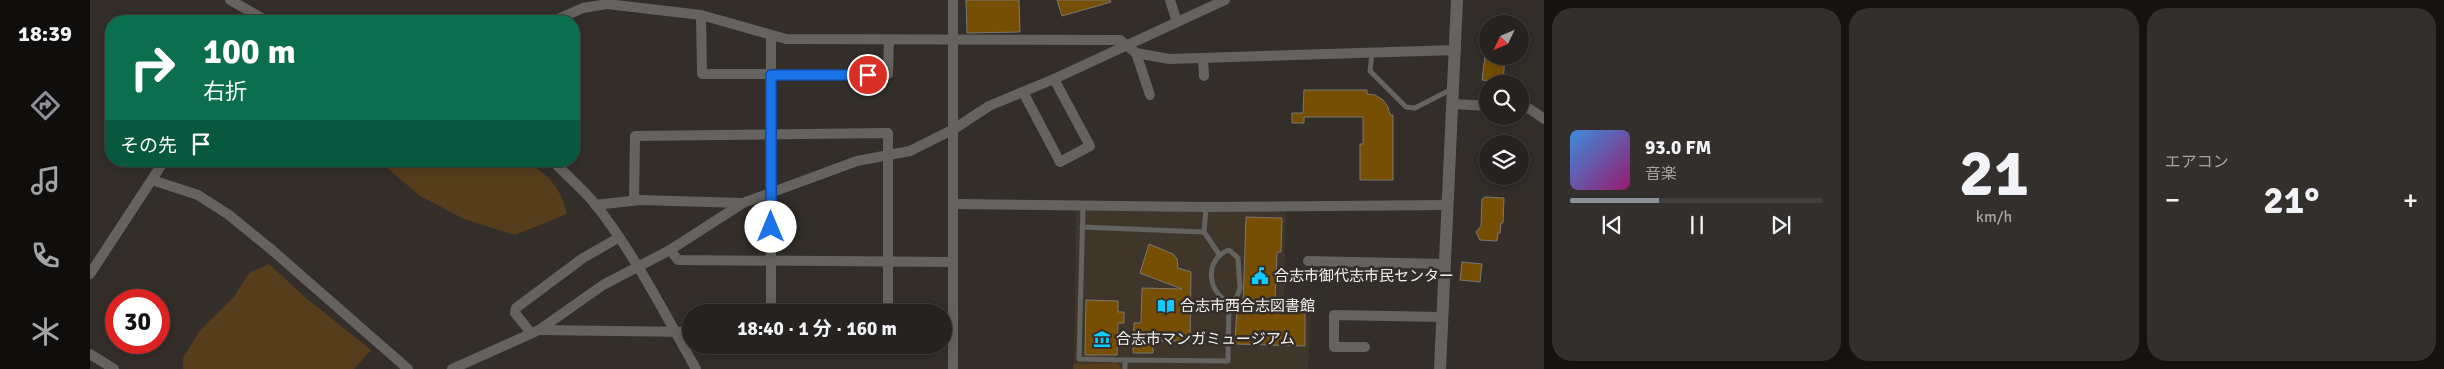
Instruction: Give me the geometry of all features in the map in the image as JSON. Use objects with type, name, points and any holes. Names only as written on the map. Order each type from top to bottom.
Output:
[{"type":"street","points":[[230,0],[254,15]]},
{"type":"street","points":[[950,304],[954,204],[953,0]]},
{"type":"street","points":[[1170,0],[1177,22]]},
{"type":"street","points":[[452,369],[535,332],[602,285],[670,250],[743,203],[857,161],[910,151],[954,129],[989,106],[1054,79],[1177,22],[1207,4],[1225,0]]},
{"type":"street","points":[[1440,369],[1454,104],[1457,0]]},
{"type":"street","points":[[567,15],[583,8],[607,4],[635,3],[701,15],[786,39],[1120,40],[1136,53],[1169,59],[1456,50]]},
{"type":"street","points":[[701,15],[702,74],[888,74],[889,40]]},
{"type":"street","points":[[771,36],[771,304]]},
{"type":"street","points":[[1136,53],[1140,70],[1150,95]]},
{"type":"street","points":[[1203,59],[1204,76]]},
{"type":"street","points":[[1023,92],[1060,162],[1090,146],[1054,79]]},
{"type":"street","points":[[1454,104],[1479,105]]},
{"type":"street","points":[[1529,109],[1544,119]]},
{"type":"street","points":[[634,200],[635,136],[888,133],[888,304]]},
{"type":"street","points":[[90,274],[160,167]]},
{"type":"street","points":[[559,167],[595,205],[618,238],[638,268],[696,369]]},
{"type":"street","points":[[152,180],[198,195],[228,215],[272,250],[408,369]]},
{"type":"street","points":[[595,205],[634,200],[743,203]]},
{"type":"street","points":[[954,204],[1206,207],[1448,205]]},
{"type":"street","points":[[618,238],[583,258],[516,308],[515,313],[535,332],[682,332]]},
{"type":"street","points":[[670,250],[678,260],[953,262]]},
{"type":"street","points":[[1308,261],[1445,264]]},
{"type":"street","points":[[1365,347],[1334,346],[1334,315],[1442,317]]},
{"type":"street","points":[[90,354],[114,369]]},
{"type":"street","points":[[951,354],[953,369]]},
{"type":"lane","points":[[1372,53],[1370,71],[1406,107],[1415,108],[1454,87]]},
{"type":"lane","points":[[1083,206],[1079,360],[1228,361],[1228,302]]},
{"type":"lane","points":[[1206,207],[1204,232],[1219,254]]},
{"type":"lane","points":[[1082,227],[1204,232]]},
{"type":"lane","points":[[1229,250],[1238,258],[1240,288],[1237,297],[1228,302],[1220,298],[1212,288],[1213,263],[1219,254],[1229,250]]},
{"type":"lane","points":[[1125,360],[1125,369]]},
{"type":"shaded area","points":[[386,167],[534,167],[547,177],[557,189],[567,214],[515,235],[464,219],[420,196]]},
{"type":"shaded area","points":[[1286,209],[1284,296],[1312,298],[1308,369],[1122,369],[1117,363],[1074,364],[1076,211]]},
{"type":"shaded area","points":[[269,264],[305,297],[371,350],[354,369],[183,369],[183,358],[200,330],[233,298],[249,273]]},
{"type":"shaded area","points":[[1117,363],[1122,369],[1073,369],[1073,364]]},
{"type":"building","points":[[966,0],[1019,0],[1020,32],[967,33]]},
{"type":"building","points":[[1057,0],[1110,0],[1111,2],[1062,16]]},
{"type":"building","points":[[1484,65],[1504,65],[1504,75],[1483,75]]},
{"type":"building","points":[[1304,90],[1367,90],[1367,94],[1375,95],[1383,100],[1388,107],[1390,115],[1393,115],[1393,180],[1360,180],[1360,144],[1363,144],[1363,117],[1304,117],[1304,123],[1292,123],[1292,113],[1303,113]]},
{"type":"building","points":[[1485,197],[1504,198],[1503,223],[1501,223],[1497,241],[1480,240],[1476,232],[1481,226],[1482,199]]},
{"type":"building","name":"合志市御代志市民センター","points":[[1246,217],[1282,218],[1281,252],[1277,252],[1275,299],[1305,300],[1305,346],[1235,344],[1237,306],[1243,306]]},
{"type":"building","name":"合志市西合志図書館","points":[[1149,244],[1173,254],[1177,259],[1178,268],[1191,272],[1190,341],[1153,341],[1153,353],[1133,353],[1134,323],[1141,323],[1142,288],[1182,289],[1140,273]]},
{"type":"building","points":[[1462,262],[1482,264],[1480,282],[1460,280]]},
{"type":"building","name":"合志市マンガミュージアム","points":[[1086,300],[1118,301],[1118,312],[1124,312],[1124,323],[1118,323],[1117,355],[1085,355]]},
{"type":"place","name":"合志市御代志市民センター","points":[[1260,276]]},
{"type":"place","name":"合志市西合志図書館","points":[[1166,306]]},
{"type":"place","name":"合志市マンガミュージアム","points":[[1102,339]]},
{"type":"route","points":[[771,227],[771,75],[868,75]]}]
